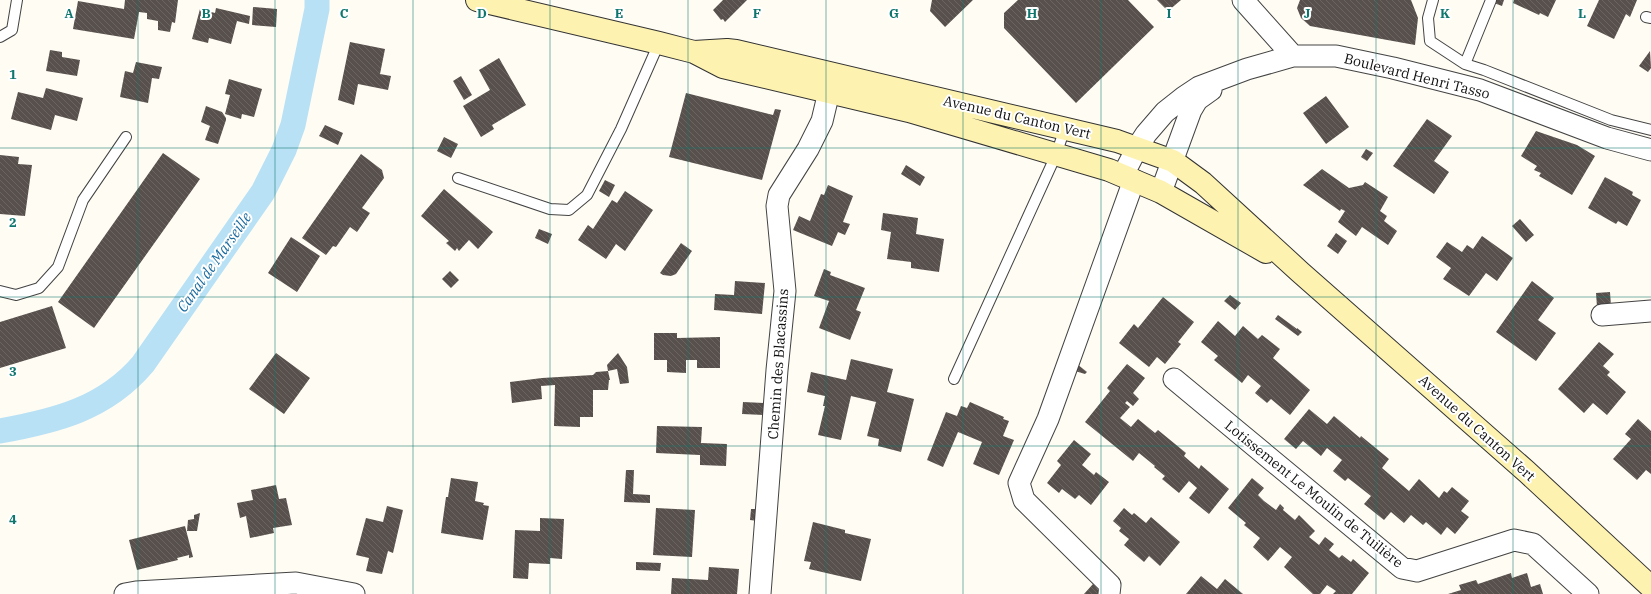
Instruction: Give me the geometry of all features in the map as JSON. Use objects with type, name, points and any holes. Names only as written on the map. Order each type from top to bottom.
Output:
[{"type":"street","name":"Avenue du Canton Vert","points":[[477,0],[694,52],[724,67],[831,83],[912,92],[1117,141],[1173,161],[1206,186],[1300,272],[1527,472],[1651,587]]},
{"type":"street","points":[[1243,0],[1293,56]]},
{"type":"street","name":"Boulevard Henri Tasso","points":[[1109,594],[1110,585],[1024,500],[1019,483],[1048,419],[1129,177],[1136,148],[1165,112],[1198,87],[1248,69],[1293,56],[1336,56],[1393,68],[1473,88],[1609,129],[1651,150]]},
{"type":"street","name":"Boulevard Henri Tasso","points":[[1161,192],[1191,110],[1197,100],[1248,69]]},
{"type":"street","name":"Avenue du Canton Vert","points":[[831,83],[909,111],[1129,177],[1161,192],[1300,272]]},
{"type":"street","name":"Chemin des Blacassins","points":[[760,594],[777,370],[785,291],[777,206],[779,194],[808,149],[822,121],[831,83]]},
{"type":"street","points":[[1602,314],[1651,312]]},
{"type":"street","name":"Lotissement Le Moulin de Tuilière","points":[[1174,379],[1402,568],[1417,571],[1514,540],[1533,544],[1588,594]]},
{"type":"street","points":[[125,594],[220,587],[296,584],[354,594]]},
{"type":"lane","points":[[0,37],[12,30],[16,0]]},
{"type":"lane","points":[[1433,0],[1428,18],[1430,40],[1465,64],[1484,70],[1609,129],[1651,130]]},
{"type":"lane","points":[[1465,64],[1490,0]]},
{"type":"lane","points":[[458,178],[550,210],[569,210],[587,195],[621,130],[659,43]]},
{"type":"lane","points":[[954,379],[1056,155],[1065,128]]},
{"type":"lane","points":[[0,291],[16,295],[39,288],[58,267],[83,200],[126,137]]},
{"type":"building","points":[[125,0],[178,0],[175,23],[172,22],[170,32],[158,30],[158,21],[147,19],[147,13],[139,12],[134,39],[73,29],[78,1],[124,9]]},
{"type":"building","points":[[723,0],[747,0],[725,22],[723,19],[721,20],[713,10]]},
{"type":"building","points":[[932,0],[973,0],[945,27],[930,11]]},
{"type":"building","points":[[1018,0],[1128,0],[1154,27],[1076,103],[1004,28],[1004,13]]},
{"type":"building","points":[[1157,0],[1181,0],[1168,11]]},
{"type":"building","points":[[1300,0],[1411,0],[1418,18],[1415,45],[1310,26],[1301,18],[1297,8]]},
{"type":"building","points":[[1496,0],[1504,0],[1502,6],[1494,3]]},
{"type":"building","points":[[1514,0],[1556,0],[1548,17],[1540,13],[1539,15],[1513,3]]},
{"type":"building","points":[[1599,0],[1637,0],[1630,17],[1626,14],[1614,39],[1587,26]]},
{"type":"building","points":[[253,7],[277,9],[276,27],[252,25]]},
{"type":"building","points":[[216,8],[250,16],[249,24],[237,21],[231,44],[209,38],[208,43],[192,39],[200,9],[215,13]]},
{"type":"building","points":[[350,42],[385,49],[380,74],[391,76],[388,90],[358,84],[354,105],[338,100]]},
{"type":"building","points":[[50,50],[62,52],[62,57],[80,60],[77,76],[46,71]]},
{"type":"building","points":[[1650,51],[1651,68],[1648,72],[1639,66]]},
{"type":"building","points":[[499,58],[526,105],[492,125],[494,129],[481,137],[463,106],[490,90],[479,70]]},
{"type":"building","points":[[136,62],[162,67],[159,79],[152,78],[148,103],[120,97],[125,71],[133,73]]},
{"type":"building","points":[[461,76],[472,95],[464,100],[453,81]]},
{"type":"building","points":[[229,79],[262,89],[254,117],[242,114],[241,119],[225,114],[230,95],[225,94]]},
{"type":"building","points":[[46,88],[83,98],[77,121],[55,115],[51,130],[11,119],[18,92],[43,98]]},
{"type":"building","points":[[686,93],[773,115],[775,109],[781,110],[762,180],[669,157]]},
{"type":"building","points":[[1326,96],[1349,127],[1326,144],[1303,113]]},
{"type":"building","points":[[206,106],[222,112],[226,118],[218,144],[205,140],[210,126],[201,122]]},
{"type":"building","points":[[1427,119],[1452,136],[1434,161],[1449,172],[1434,194],[1393,166]]},
{"type":"building","points":[[325,125],[343,133],[338,145],[319,136]]},
{"type":"building","points":[[1536,131],[1577,145],[1595,156],[1572,195],[1539,176],[1541,173],[1534,170],[1537,166],[1521,156]]},
{"type":"building","points":[[444,137],[458,144],[451,158],[437,151]]},
{"type":"building","points":[[1366,149],[1373,153],[1367,161],[1361,157]]},
{"type":"building","points":[[163,153],[200,179],[94,328],[58,302]]},
{"type":"building","points":[[361,154],[382,170],[384,178],[362,208],[370,213],[357,232],[350,227],[336,247],[333,246],[326,255],[302,238]]},
{"type":"building","points":[[0,155],[19,157],[18,164],[32,165],[25,216],[0,214]]},
{"type":"building","points":[[906,165],[925,177],[920,186],[901,174]]},
{"type":"building","points":[[1322,169],[1349,188],[1363,185],[1365,182],[1388,197],[1380,211],[1387,216],[1384,221],[1397,231],[1388,245],[1362,227],[1356,236],[1338,222],[1345,211],[1341,209],[1340,211],[1303,185]]},
{"type":"building","points":[[1605,177],[1633,192],[1632,195],[1641,200],[1627,226],[1618,221],[1616,224],[1588,208]]},
{"type":"building","points":[[605,180],[615,185],[609,197],[599,191]]},
{"type":"building","points":[[828,185],[853,196],[843,222],[850,224],[845,235],[838,232],[832,246],[793,230],[799,216],[810,221],[821,194],[824,195]]},
{"type":"building","points":[[444,189],[493,232],[478,249],[469,240],[459,251],[457,248],[455,251],[446,243],[449,241],[421,216]]},
{"type":"building","points":[[625,191],[653,210],[625,251],[616,244],[606,259],[578,240],[588,225],[593,229],[612,200],[617,203]]},
{"type":"building","points":[[883,213],[918,218],[916,234],[944,239],[939,272],[911,268],[911,262],[887,259],[891,232],[881,230]]},
{"type":"building","points":[[1520,219],[1534,235],[1526,242],[1512,226]]},
{"type":"building","points":[[539,229],[552,234],[548,244],[535,238]]},
{"type":"building","points":[[1336,233],[1347,241],[1338,254],[1327,246]]},
{"type":"building","points":[[1482,236],[1513,258],[1497,281],[1486,273],[1469,296],[1443,279],[1451,268],[1436,257],[1447,242],[1462,252],[1467,245],[1473,249]]},
{"type":"building","points":[[291,237],[320,256],[297,292],[268,273]]},
{"type":"building","points":[[681,243],[692,251],[676,274],[671,276],[663,275],[660,273]]},
{"type":"building","points":[[824,269],[831,272],[830,275],[865,288],[856,310],[861,312],[850,340],[819,328],[829,301],[814,296]]},
{"type":"building","points":[[450,271],[459,280],[451,288],[442,279]]},
{"type":"building","points":[[735,281],[765,283],[762,314],[714,310],[715,294],[734,295]]},
{"type":"building","points":[[1532,281],[1554,298],[1538,320],[1556,333],[1536,361],[1496,332]]},
{"type":"building","points":[[1610,292],[1611,306],[1597,307],[1596,293]]},
{"type":"building","points":[[1230,295],[1241,303],[1235,310],[1224,301]]},
{"type":"building","points":[[1163,297],[1194,322],[1178,342],[1181,344],[1165,364],[1157,357],[1149,367],[1119,343],[1134,324],[1138,328]]},
{"type":"building","points":[[52,306],[66,348],[0,368],[0,322]]},
{"type":"building","points":[[1278,315],[1302,332],[1298,336],[1275,319]]},
{"type":"building","points":[[1218,321],[1235,336],[1243,326],[1258,339],[1262,335],[1280,349],[1273,358],[1310,390],[1290,415],[1271,399],[1267,403],[1255,393],[1261,386],[1248,375],[1242,383],[1214,360],[1218,356],[1201,342]]},
{"type":"building","points":[[654,333],[677,333],[677,338],[720,337],[720,368],[697,368],[697,360],[686,360],[686,373],[667,372],[667,360],[654,360]]},
{"type":"building","points":[[1599,342],[1614,354],[1603,366],[1610,372],[1607,375],[1626,392],[1607,415],[1593,403],[1584,413],[1558,389]]},
{"type":"building","points":[[276,353],[310,378],[284,414],[249,389]]},
{"type":"building","points":[[618,353],[627,367],[629,383],[620,384],[617,369],[608,371],[607,365]]},
{"type":"building","points":[[851,359],[893,369],[887,392],[914,399],[901,452],[878,446],[879,439],[867,436],[876,402],[851,396],[841,440],[818,435],[825,406],[823,406],[825,396],[807,392],[811,372],[846,380]]},
{"type":"building","points":[[1077,364],[1087,372],[1085,374],[1075,371]]},
{"type":"building","points":[[1127,364],[1145,378],[1133,393],[1139,399],[1133,406],[1127,401],[1125,403],[1130,407],[1120,418],[1131,427],[1138,419],[1155,433],[1158,430],[1186,453],[1184,456],[1199,469],[1201,465],[1229,489],[1209,514],[1189,498],[1197,488],[1189,481],[1179,493],[1162,479],[1165,476],[1154,467],[1155,466],[1139,453],[1133,461],[1085,422],[1110,391],[1107,388]]},
{"type":"building","points":[[608,371],[610,380],[608,390],[593,390],[593,417],[580,417],[580,427],[554,426],[555,385],[541,386],[542,399],[512,403],[510,382],[542,378],[593,375],[596,372]]},
{"type":"building","points":[[743,402],[766,403],[765,415],[742,414]]},
{"type":"building","points":[[970,402],[1004,417],[1003,419],[1009,421],[1003,436],[1014,440],[999,475],[973,464],[982,442],[958,432],[943,467],[927,460],[946,412],[957,416],[961,406],[967,408]]},
{"type":"building","points":[[1309,409],[1327,424],[1334,416],[1360,438],[1361,436],[1389,459],[1382,468],[1409,491],[1419,479],[1439,498],[1444,491],[1447,493],[1452,487],[1469,501],[1461,511],[1469,517],[1455,534],[1447,527],[1441,535],[1426,522],[1423,525],[1411,515],[1404,523],[1391,512],[1384,520],[1364,504],[1371,496],[1348,478],[1345,481],[1333,471],[1342,460],[1327,448],[1321,456],[1303,441],[1296,449],[1284,439]]},
{"type":"building","points":[[1638,419],[1651,431],[1651,474],[1646,470],[1637,480],[1613,459],[1631,439],[1625,434]]},
{"type":"building","points":[[657,426],[702,427],[701,443],[727,444],[726,466],[700,465],[700,455],[656,453]]},
{"type":"building","points":[[1074,440],[1091,454],[1082,465],[1094,475],[1096,472],[1109,482],[1091,505],[1079,495],[1075,499],[1062,489],[1059,493],[1047,483],[1061,465],[1057,461]]},
{"type":"building","points":[[626,470],[634,470],[633,494],[650,495],[650,503],[624,502]]},
{"type":"building","points":[[451,478],[478,482],[475,501],[489,506],[483,540],[441,533],[446,497],[448,497]]},
{"type":"building","points":[[1252,478],[1264,488],[1258,495],[1264,501],[1276,510],[1280,504],[1284,508],[1283,510],[1295,520],[1299,515],[1315,531],[1309,537],[1319,545],[1325,537],[1334,544],[1329,550],[1339,558],[1342,555],[1351,562],[1353,559],[1369,573],[1352,594],[1333,594],[1336,591],[1327,585],[1320,594],[1313,594],[1284,567],[1292,557],[1280,547],[1268,561],[1253,547],[1260,538],[1244,525],[1246,523],[1228,508]]},
{"type":"building","points":[[276,485],[279,499],[286,498],[292,525],[273,528],[274,533],[250,538],[246,516],[240,518],[237,503],[253,500],[251,490]]},
{"type":"building","points":[[387,506],[403,510],[393,553],[388,551],[382,574],[366,571],[369,558],[356,555],[366,518],[383,522]]},
{"type":"building","points":[[656,508],[695,510],[692,557],[653,555]]},
{"type":"building","points":[[1124,508],[1132,515],[1134,513],[1146,523],[1151,517],[1180,542],[1160,566],[1149,556],[1144,562],[1124,545],[1129,539],[1119,531],[1121,528],[1113,521]]},
{"type":"building","points":[[751,509],[759,509],[758,521],[750,520]]},
{"type":"building","points":[[200,513],[197,531],[187,531],[188,520],[194,519],[194,515]]},
{"type":"building","points":[[540,518],[564,519],[562,559],[550,558],[550,564],[529,563],[528,579],[513,578],[515,530],[540,531]]},
{"type":"building","points":[[813,522],[845,530],[845,533],[871,539],[861,581],[809,569],[811,562],[804,561]]},
{"type":"building","points":[[185,526],[193,557],[189,558],[189,555],[177,558],[178,560],[137,570],[129,540]]},
{"type":"building","points":[[636,562],[661,563],[660,571],[636,570]]},
{"type":"building","points":[[709,567],[739,569],[737,594],[671,594],[672,578],[708,580]]},
{"type":"building","points":[[1511,573],[1512,578],[1527,573],[1531,587],[1540,584],[1543,594],[1448,594],[1461,590],[1459,585],[1476,580],[1478,584]]},
{"type":"building","points":[[1201,576],[1217,589],[1225,579],[1243,594],[1186,594]]},
{"type":"building","points":[[1093,584],[1100,592],[1098,594],[1084,594]]},
{"type":"waterway","name":"Canal de Marseille","points":[[0,431],[40,423],[78,411],[112,392],[143,364],[263,192],[284,150],[293,125],[317,9],[317,0]]}]
